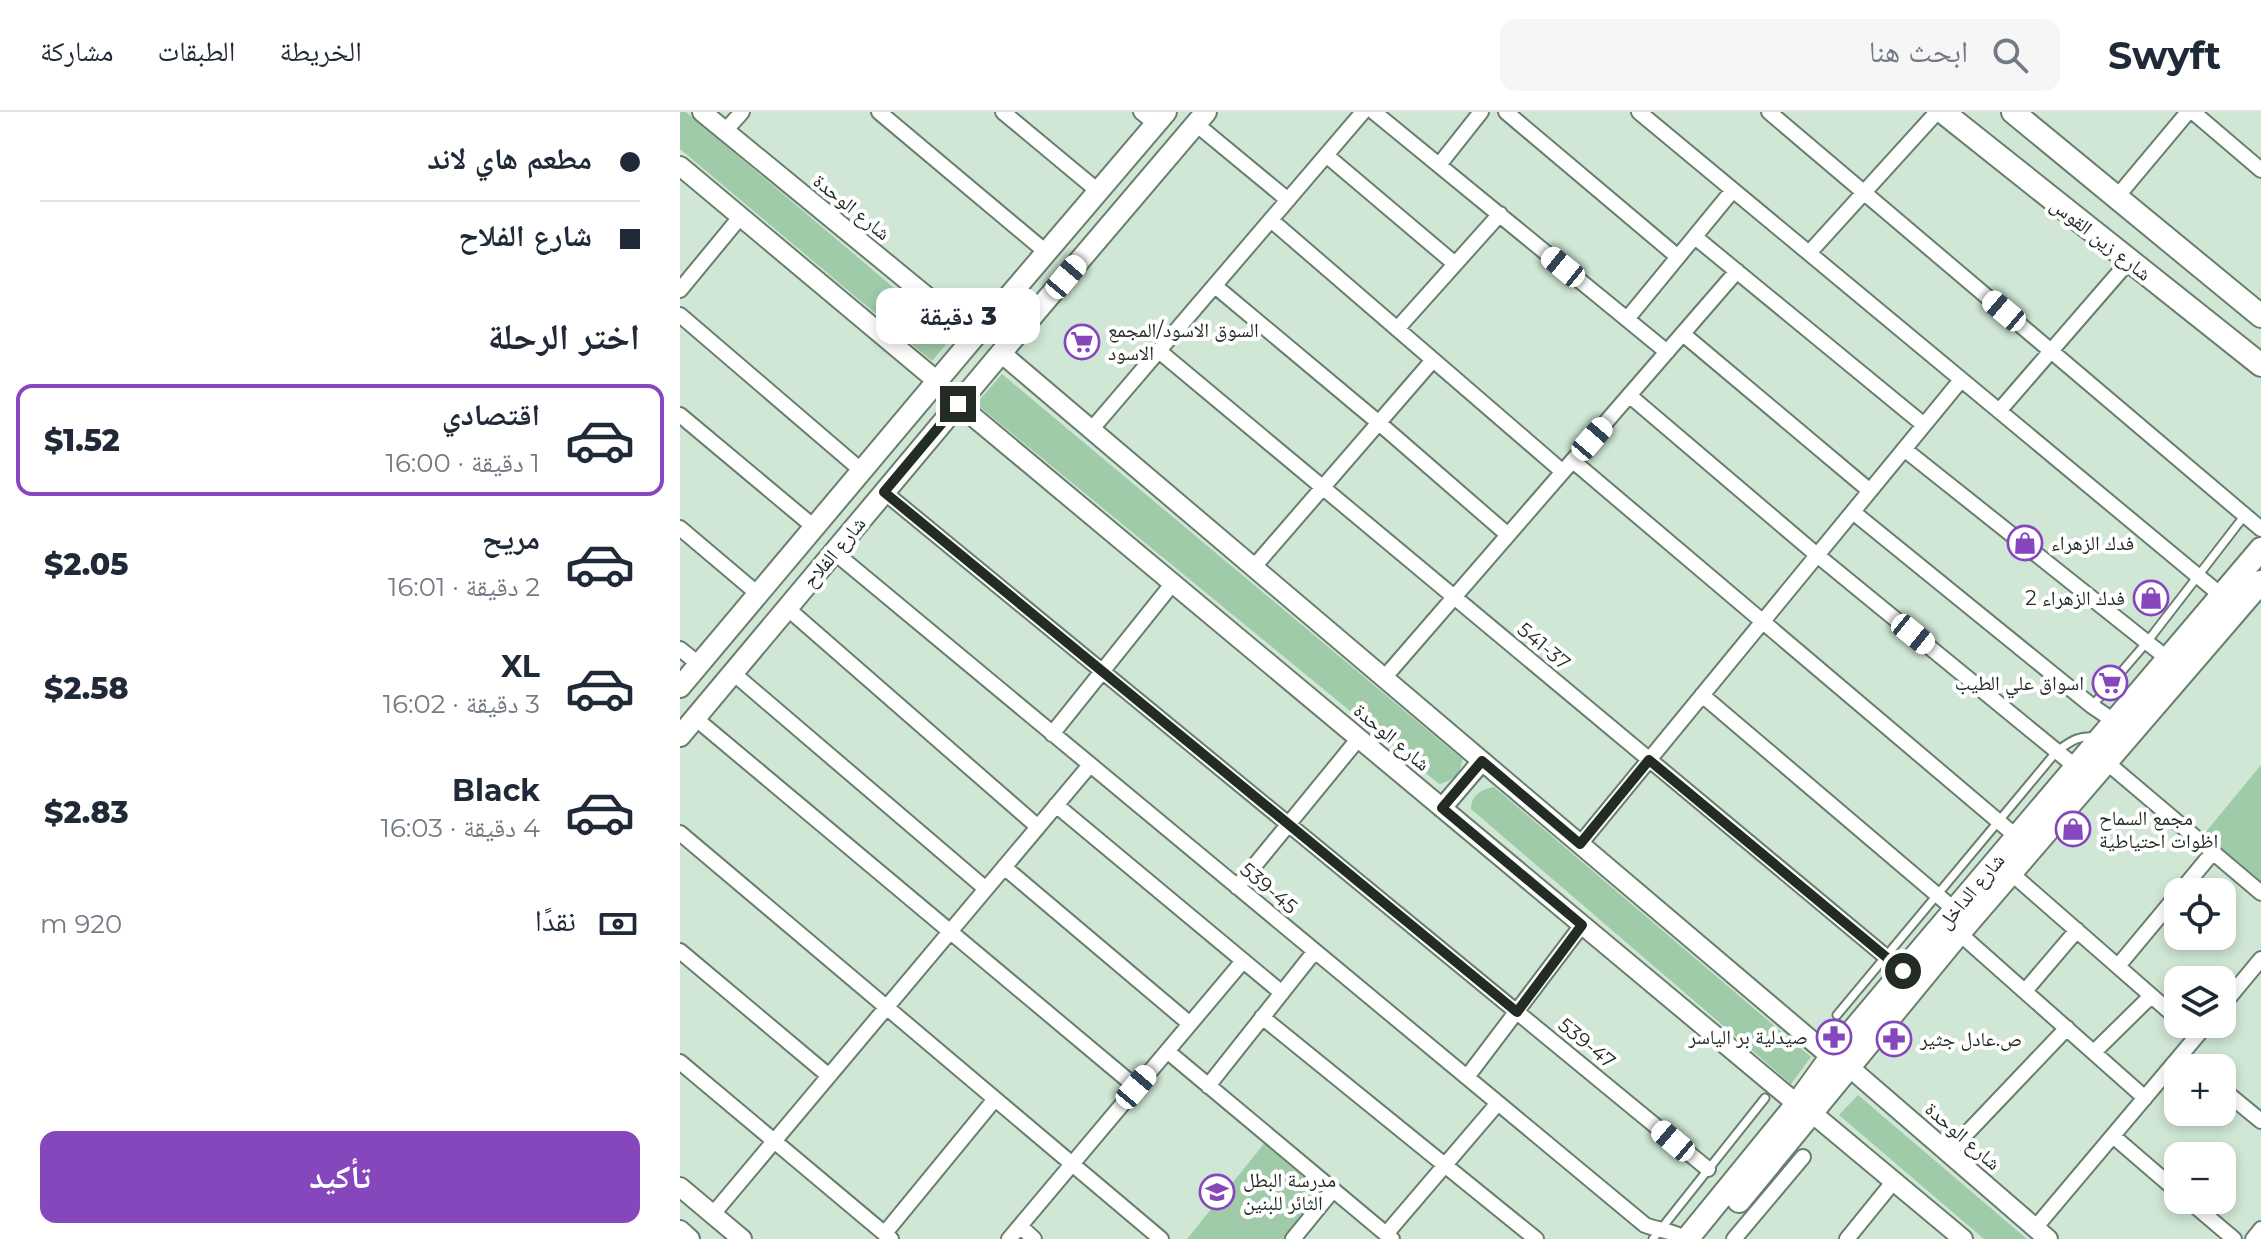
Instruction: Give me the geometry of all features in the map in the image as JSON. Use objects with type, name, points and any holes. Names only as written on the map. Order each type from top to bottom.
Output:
[{"type":"main road","name":"شارع زين القوس","points":[[2013,112],[2261,316]]},
{"type":"main road","name":"شارع زين القوس","points":[[1949,114],[2261,365]]},
{"type":"main road","name":"شارع الفلاح","points":[[680,687],[1098,191],[1154,116]]},
{"type":"main road","name":"شارع الفلاح","points":[[680,736],[1201,118]]},
{"type":"main road","name":"شارع الداخل","points":[[1707,1239],[1840,1062],[1903,971],[2261,549]]},
{"type":"main road","name":"شارع الداخل","points":[[1840,1062],[1959,933],[2261,582]]},
{"type":"main road","name":"شارع الداخل","points":[[1686,1239],[1804,1108]]},
{"type":"street","name":"شارع الوحدة","points":[[702,112],[975,336]]},
{"type":"street","points":[[725,131],[742,112]]},
{"type":"street","points":[[879,112],[1046,252]]},
{"type":"street","points":[[1003,112],[1098,191]]},
{"type":"street","points":[[1091,430],[1363,112]]},
{"type":"street","points":[[1374,112],[1667,352]]},
{"type":"street","points":[[1439,165],[1481,112]]},
{"type":"street","points":[[1506,112],[1678,257]]},
{"type":"street","points":[[1639,112],[2222,596]]},
{"type":"street","points":[[1769,112],[2261,529]]},
{"type":"street","points":[[2116,198],[2190,112],[2261,170]]},
{"type":"street","points":[[1809,253],[1864,193],[1949,114]]},
{"type":"street","points":[[1201,118],[1288,200]]},
{"type":"street","points":[[1326,155],[1455,264]]},
{"type":"street","points":[[680,166],[937,381]]},
{"type":"street","points":[[1627,319],[1733,190]]},
{"type":"street","points":[[1397,329],[1500,214]]},
{"type":"street","points":[[680,290],[741,216]]},
{"type":"street","points":[[1271,220],[1433,360],[1762,622],[2017,837]]},
{"type":"street","points":[[1695,237],[1924,425]]},
{"type":"street","points":[[1999,411],[2129,261]]},
{"type":"street","points":[[1384,678],[1737,271]]},
{"type":"street","points":[[1215,286],[1508,535]]},
{"type":"street","points":[[680,315],[862,471]]},
{"type":"street","points":[[1683,334],[1870,491]]},
{"type":"street","name":"541-37","points":[[1159,351],[1903,971]]},
{"type":"street","name":"شارع الوحدة","points":[[1001,353],[2042,1234]]},
{"type":"street","points":[[1253,568],[1433,360]]},
{"type":"street","points":[[1580,844],[1961,380]]},
{"type":"street","points":[[1630,396],[1817,555],[2076,767]]},
{"type":"street","name":"شارع الوحدة","points":[[958,404],[1963,1239]]},
{"type":"street","points":[[680,415],[814,527]]},
{"type":"street","points":[[1904,449],[2168,659]]},
{"type":"street","name":"539-47","points":[[884,492],[1708,1169]]},
{"type":"street","points":[[1853,512],[2092,706],[2107,729]]},
{"type":"street","points":[[680,528],[758,594]]},
{"type":"street","name":"539-45","points":[[834,552],[1656,1236],[1670,1230],[1686,1239]]},
{"type":"street","points":[[1052,734],[1173,583]]},
{"type":"street","points":[[787,608],[1038,827]]},
{"type":"street","points":[[680,649],[700,665]]},
{"type":"street","points":[[733,673],[986,889]]},
{"type":"street","points":[[1702,695],[1955,910]]},
{"type":"street","points":[[695,718],[1136,1087]]},
{"type":"street","points":[[1237,887],[1359,738]]},
{"type":"street","points":[[1442,808],[1482,761]]},
{"type":"street","points":[[2105,761],[2261,893]]},
{"type":"street","points":[[713,1214],[1090,765]]},
{"type":"street","points":[[1056,805],[1282,993]]},
{"type":"street","points":[[680,833],[1161,1239]]},
{"type":"street","points":[[2191,878],[2213,852]]},
{"type":"street","points":[[1004,867],[1190,1024]]},
{"type":"street","points":[[2011,873],[2164,1007]]},
{"type":"street","points":[[2118,966],[2164,911]]},
{"type":"street","points":[[1467,1077],[1582,925]]},
{"type":"street","points":[[2025,991],[2077,930]]},
{"type":"street","points":[[1959,933],[2145,1098]]},
{"type":"street","points":[[680,951],[829,1076]]},
{"type":"street","points":[[1208,1086],[1315,951]]},
{"type":"street","points":[[2236,994],[2256,977],[2261,959]]},
{"type":"street","points":[[1009,1239],[1243,961]]},
{"type":"street","points":[[2094,1052],[2151,996]]},
{"type":"street","points":[[1262,1017],[1536,1239]]},
{"type":"street","points":[[1948,1153],[2067,1028]]},
{"type":"street","points":[[2182,1054],[2195,1038]]},
{"type":"street","points":[[1167,1051],[1389,1236],[1498,1103]]},
{"type":"street","points":[[680,1062],[888,1236],[995,1099]]},
{"type":"street","points":[[2042,1234],[2113,1136],[2164,1075]]},
{"type":"street","points":[[2236,1100],[2261,1121]]},
{"type":"street","points":[[2113,1136],[2164,1180]]},
{"type":"street","points":[[1734,1239],[1803,1157]]},
{"type":"street","points":[[1847,1239],[1894,1181]]},
{"type":"street","points":[[680,1187],[742,1239]]},
{"type":"street","points":[[1293,1239],[1333,1190]]},
{"type":"street","points":[[2205,1214],[2234,1239]]},
{"type":"street","points":[[1020,1226],[1034,1239]]},
{"type":"street","points":[[2253,1239],[2261,1229]]},
{"type":"street","points":[[680,1230],[690,1239]]},
{"type":"lane","points":[[2092,706],[2147,642],[2245,515]]},
{"type":"lane","points":[[1837,1015],[2057,751],[2073,739],[2107,729]]},
{"type":"lane","points":[[1656,1236],[1765,1098]]},
{"type":"green space","points":[[680,112],[686,112],[952,337],[932,361],[680,149]]},
{"type":"green space","points":[[1002,374],[1462,759],[1455,776],[1439,784],[976,404]]},
{"type":"green space","points":[[2261,765],[2261,882],[2204,834]]},
{"type":"green space","points":[[1494,787],[1811,1057],[1791,1084],[1471,809],[1478,794]]},
{"type":"green space","points":[[1858,1095],[2027,1239],[1984,1239],[1839,1115]]},
{"type":"green space","points":[[1271,1135],[1333,1190],[1293,1239],[1187,1239]]},
{"type":"place","name":"السوق الاسود/المجمع الاسود","points":[[1082,342]]},
{"type":"place","name":"فدك الزهراء","points":[[2025,543]]},
{"type":"place","name":"فدك الزهراء 2","points":[[2151,598]]},
{"type":"place","name":"اسواق علي الطيب","points":[[2110,683]]},
{"type":"place","name":"مجمع السماح اظوات احتياطية","points":[[2073,829]]},
{"type":"place","name":"صيدلية بر الياسر","points":[[1834,1037]]},
{"type":"place","name":"ص.عادل جثير","points":[[1894,1039]]},
{"type":"place","name":"مدرسة البطل الثائر للبنين","points":[[1217,1192]]},
{"type":"route","points":[[958,404],[884,492],[1517,1012],[1582,925],[1442,808],[1482,761],[1580,844],[1649,760],[1903,971]]}]
